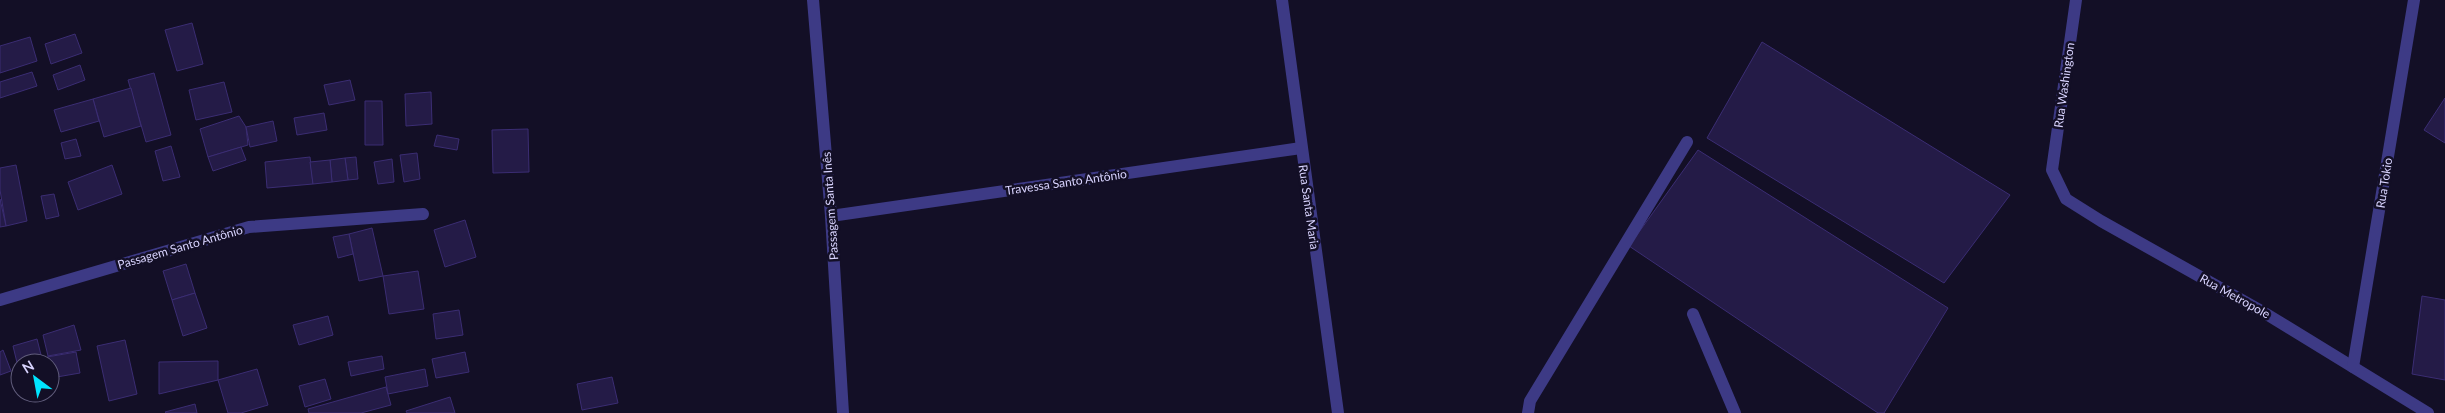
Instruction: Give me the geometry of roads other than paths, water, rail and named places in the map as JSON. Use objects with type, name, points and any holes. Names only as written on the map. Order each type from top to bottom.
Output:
[{"type":"street","name":"Passagem Santa Inês","points":[[813,0],[831,216],[843,413]]},
{"type":"street","name":"Rua Santa Maria","points":[[1282,0],[1338,413]]},
{"type":"street","name":"Rua Washington","points":[[2052,170],[2076,0]]},
{"type":"street","name":"Rua Tokio","points":[[2353,367],[2414,0]]},
{"type":"street","points":[[1528,413],[1530,401],[1687,142]]},
{"type":"street","name":"Travessa Santo Antônio","points":[[831,216],[1301,148]]},
{"type":"street","name":"Rua Metropole","points":[[2052,170],[2066,199],[2109,226],[2263,312],[2428,413]]},
{"type":"street","name":"Passagem Santo Antônio","points":[[0,300],[249,227],[424,214]]},
{"type":"street","points":[[1693,314],[1735,413]]}]
